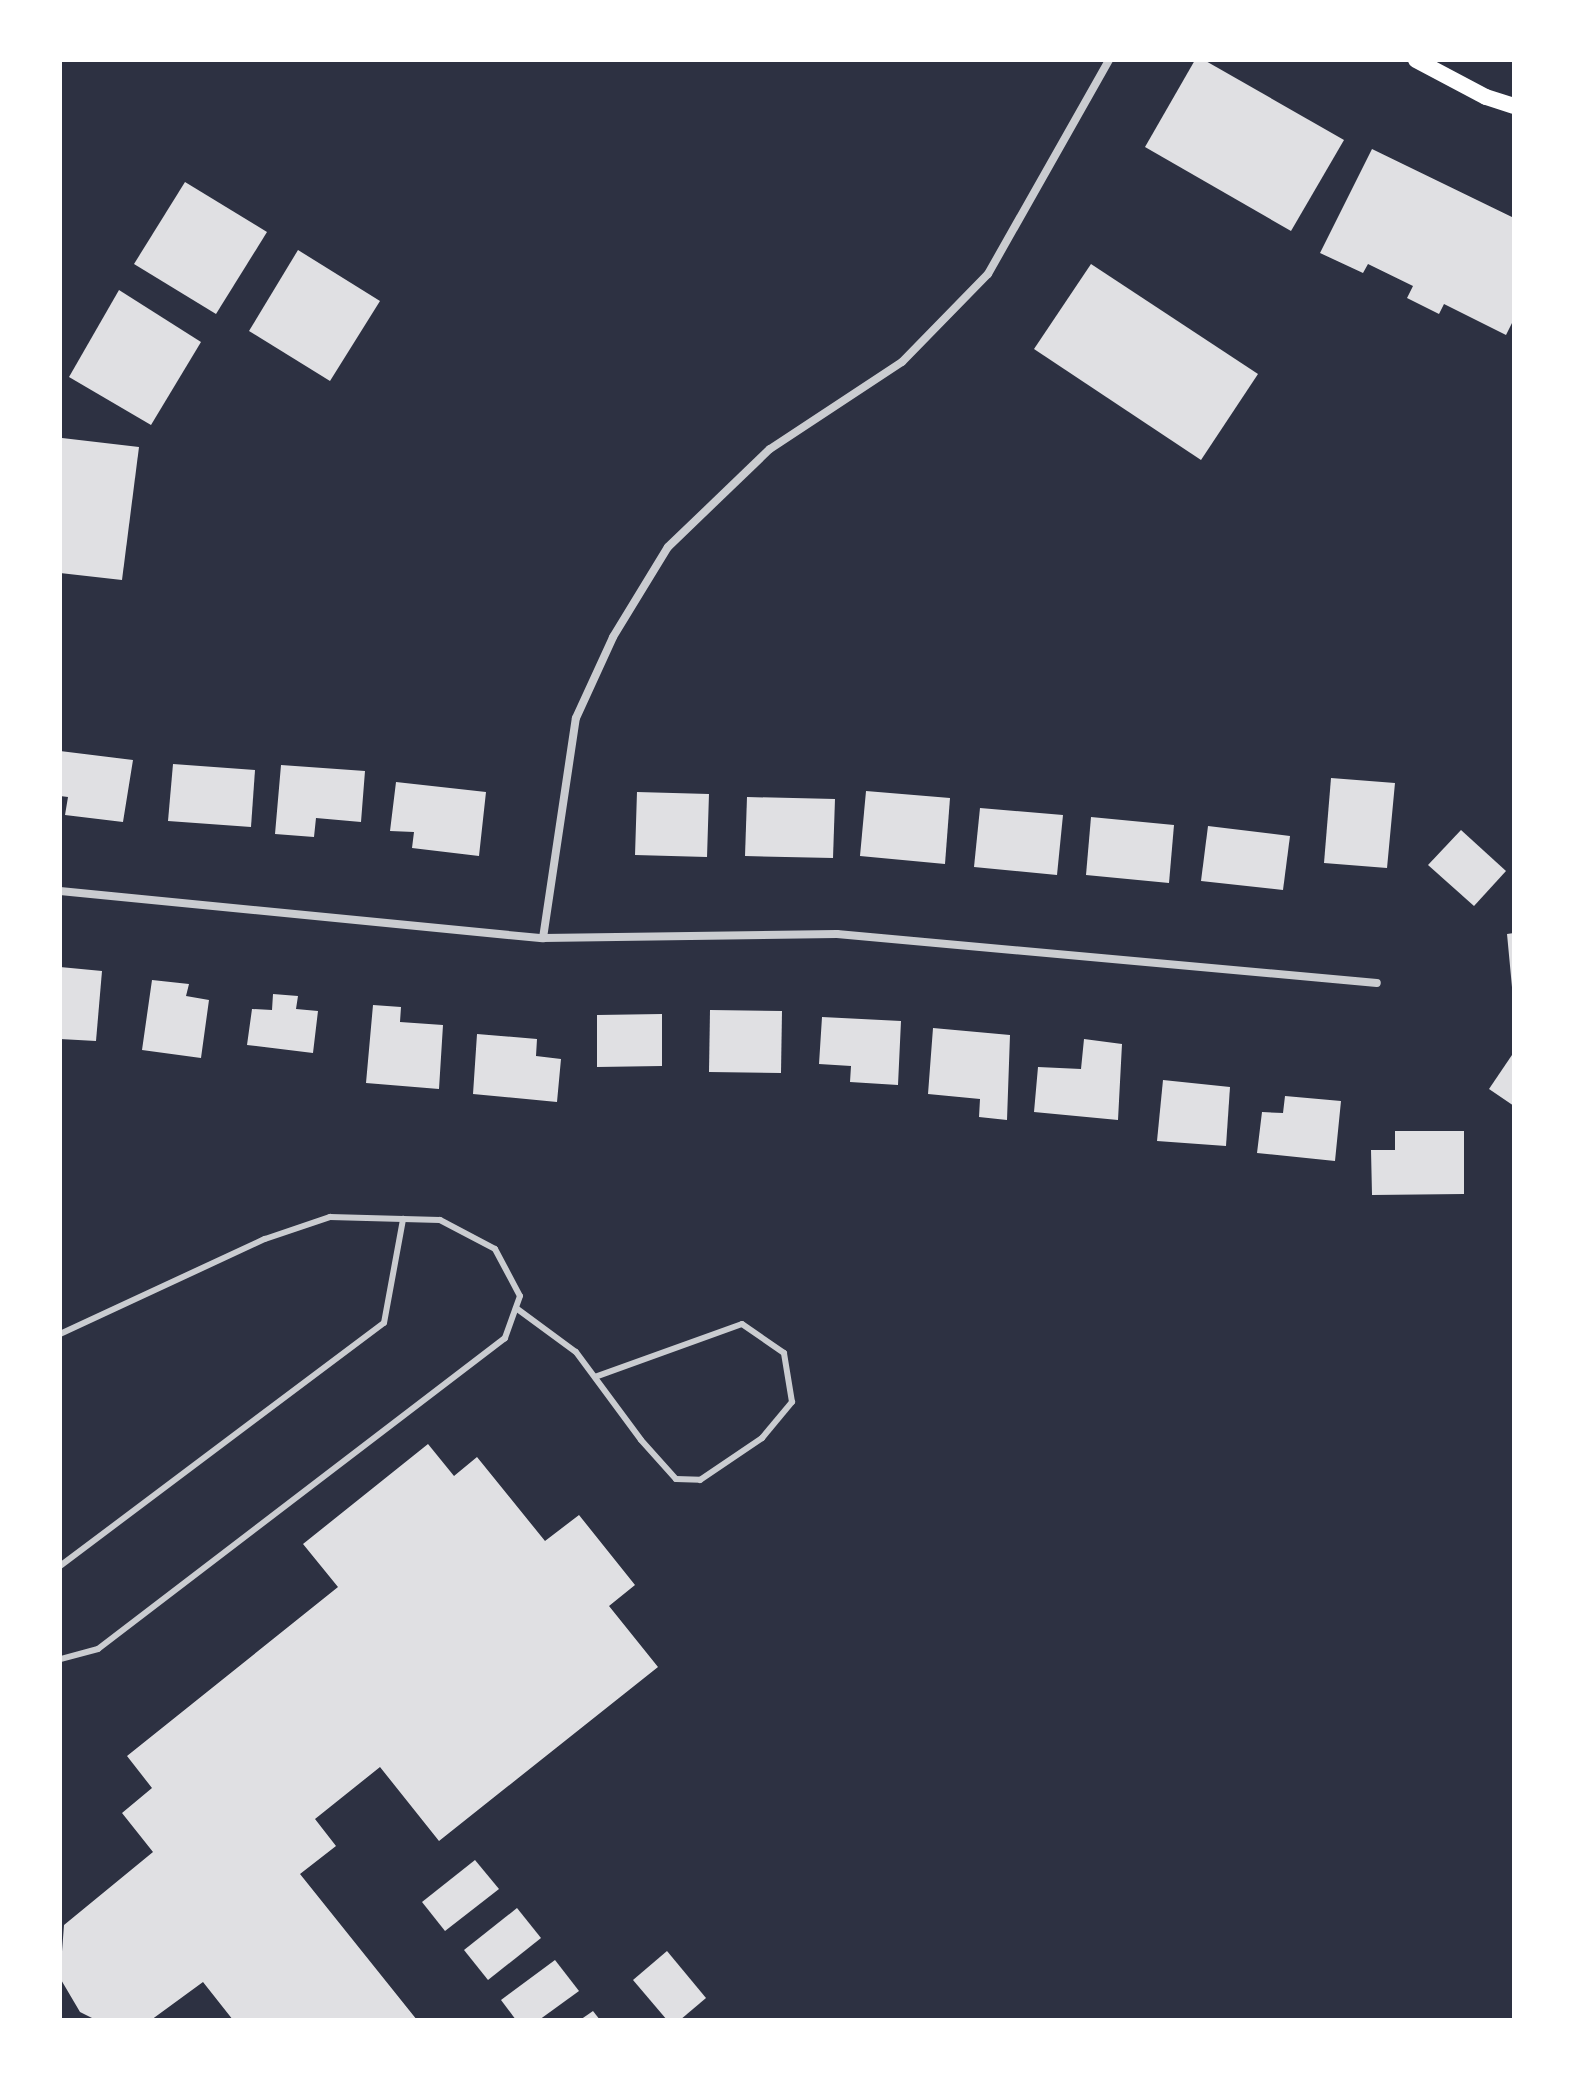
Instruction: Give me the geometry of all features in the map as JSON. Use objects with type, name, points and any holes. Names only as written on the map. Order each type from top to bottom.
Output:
[{"type":"main road","points":[[1416,60],[1514,106]]},
{"type":"street","points":[[543,938],[576,718],[613,637],[668,547],[770,449],[902,362],[988,274],[1109,60]]},
{"type":"street","points":[[60,891],[543,938],[837,934],[1377,983]]},
{"type":"lane","points":[[60,1334],[265,1239],[330,1217],[440,1220],[495,1249],[520,1296],[505,1338],[223,1558],[98,1649],[60,1659]]},
{"type":"lane","points":[[60,1566],[384,1323],[403,1219]]},
{"type":"lane","points":[[516,1308],[576,1352],[595,1377],[676,1479],[700,1480],[762,1438],[792,1402],[784,1353],[742,1324],[595,1377]]},
{"type":"building","points":[[1195,60],[1204,60],[1344,140],[1291,231],[1145,147]]},
{"type":"building","points":[[1372,149],[1514,218],[1514,319],[1506,335],[1444,304],[1439,314],[1407,298],[1413,286],[1368,264],[1363,273],[1320,253]]},
{"type":"building","points":[[185,182],[267,232],[216,314],[134,264]]},
{"type":"building","points":[[298,250],[380,301],[330,381],[249,331]]},
{"type":"building","points":[[1091,264],[1258,374],[1201,460],[1034,349]]},
{"type":"building","points":[[119,290],[201,342],[151,425],[69,377]]},
{"type":"building","points":[[62,438],[139,447],[122,580],[60,573]]},
{"type":"building","points":[[60,751],[133,760],[123,822],[65,815],[68,797],[60,796]]},
{"type":"building","points":[[173,764],[255,770],[251,827],[168,821]]},
{"type":"building","points":[[281,765],[365,771],[361,822],[316,818],[314,837],[275,834]]},
{"type":"building","points":[[1331,778],[1395,783],[1387,868],[1324,863]]},
{"type":"building","points":[[396,782],[486,792],[479,856],[412,848],[414,832],[390,831]]},
{"type":"building","points":[[866,791],[950,798],[945,864],[860,856]]},
{"type":"building","points":[[637,792],[709,794],[707,857],[635,855]]},
{"type":"building","points":[[747,797],[835,799],[833,858],[745,856]]},
{"type":"building","points":[[980,808],[1063,815],[1057,875],[974,867]]},
{"type":"building","points":[[1091,817],[1174,825],[1169,883],[1086,875]]},
{"type":"building","points":[[1208,826],[1290,836],[1283,890],[1201,881]]},
{"type":"building","points":[[1461,830],[1506,871],[1474,906],[1428,865]]},
{"type":"building","points":[[1514,933],[1514,987],[1512,987],[1507,934]]},
{"type":"building","points":[[60,967],[102,971],[96,1041],[60,1039]]},
{"type":"building","points":[[152,980],[189,984],[186,996],[209,1000],[201,1058],[142,1050]]},
{"type":"building","points":[[273,994],[298,996],[296,1009],[318,1011],[313,1053],[247,1045],[252,1009],[272,1010]]},
{"type":"building","points":[[373,1005],[401,1007],[400,1022],[443,1025],[439,1089],[366,1083]]},
{"type":"building","points":[[710,1010],[782,1011],[781,1073],[709,1072]]},
{"type":"building","points":[[662,1014],[662,1066],[597,1067],[597,1015]]},
{"type":"building","points":[[822,1017],[901,1021],[898,1085],[850,1082],[851,1066],[819,1064]]},
{"type":"building","points":[[933,1028],[1010,1035],[1007,1120],[979,1117],[980,1099],[928,1094]]},
{"type":"building","points":[[477,1034],[537,1039],[536,1056],[561,1059],[557,1102],[473,1094]]},
{"type":"building","points":[[1084,1039],[1122,1044],[1118,1120],[1034,1112],[1038,1067],[1081,1069]]},
{"type":"building","points":[[1514,1052],[1514,1106],[1489,1089]]},
{"type":"building","points":[[1163,1080],[1230,1087],[1226,1146],[1157,1141]]},
{"type":"building","points":[[1285,1096],[1341,1101],[1335,1161],[1257,1153],[1262,1112],[1283,1113]]},
{"type":"building","points":[[1395,1131],[1464,1131],[1464,1194],[1372,1195],[1371,1150],[1395,1150]]},
{"type":"building","points":[[428,1444],[454,1476],[477,1457],[545,1541],[579,1515],[635,1585],[609,1606],[658,1667],[439,1841],[380,1767],[315,1819],[336,1846],[300,1874],[417,2020],[233,2020],[203,1982],[151,2020],[96,2020],[80,2012],[60,1978],[64,1925],[153,1852],[122,1813],[152,1788],[127,1756],[338,1587],[303,1544]]},
{"type":"building","points":[[475,1860],[499,1889],[445,1931],[422,1902]]},
{"type":"building","points":[[517,1908],[541,1938],[488,1980],[464,1950]]},
{"type":"building","points":[[667,1951],[706,1998],[680,2020],[667,2020],[633,1980]]},
{"type":"building","points":[[555,1960],[579,1991],[539,2020],[516,2020],[501,2000]]},
{"type":"building","points":[[593,2011],[600,2020],[580,2020]]}]
